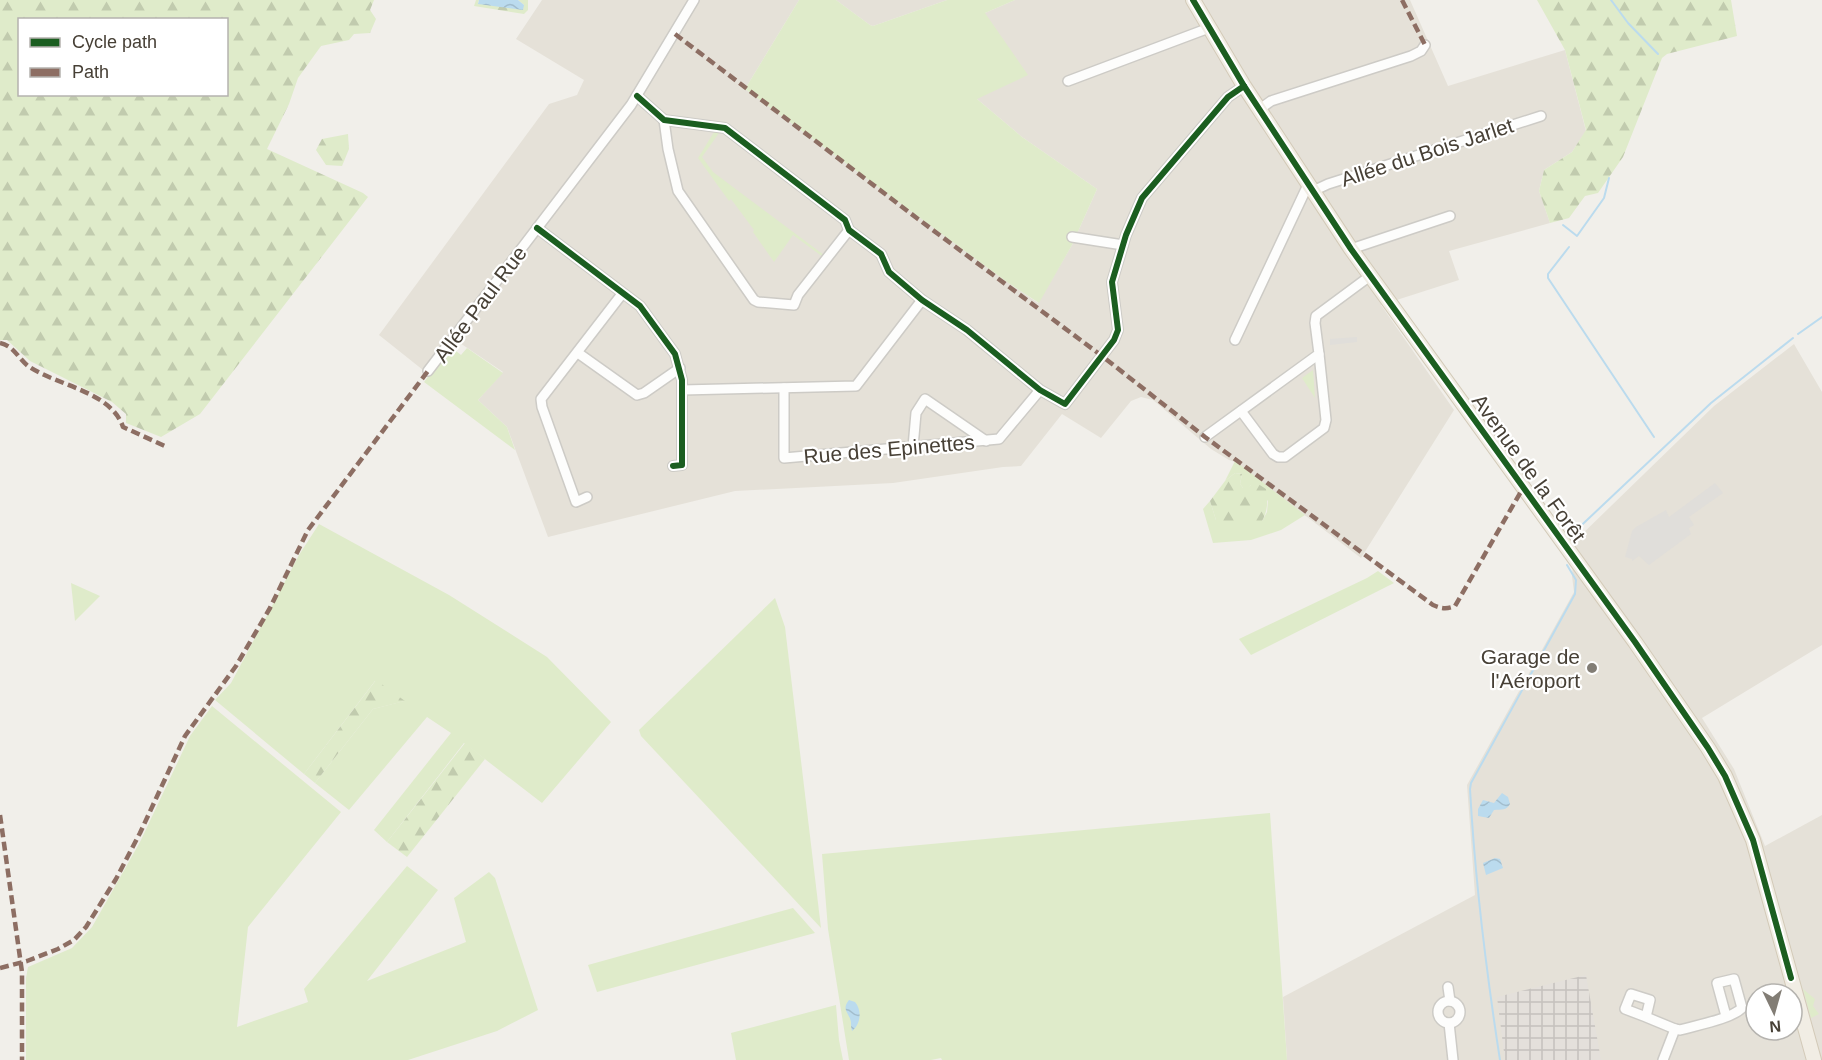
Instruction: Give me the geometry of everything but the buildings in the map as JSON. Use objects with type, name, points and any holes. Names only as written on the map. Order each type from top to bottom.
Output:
[{"type":"main road","name":"Avenue de la Forêt","points":[[1193,0],[1244,86],[1351,249],[1635,642],[1725,776],[1753,840],[1814,1060]]},
{"type":"main road","name":"Avenue de la Forêt","points":[[1791,978],[1795,1009],[1807,1060]]},
{"type":"street","name":"Allée Paul Rue","points":[[428,371],[637,96],[694,0]]},
{"type":"street","points":[[1068,81],[1209,28]]},
{"type":"street","points":[[1260,109],[1271,101],[1411,56],[1421,51],[1425,45]]},
{"type":"street","points":[[637,96],[664,120],[725,128],[845,220],[849,230],[880,254],[889,272],[922,300],[967,330],[1040,390],[1065,404],[1114,340],[1118,330],[1112,282],[1123,245],[1142,198],[1228,97],[1244,86]]},
{"type":"street","name":"Allée du Bois Jarlet","points":[[1312,189],[1541,116]]},
{"type":"street","points":[[664,120],[678,191],[758,303],[794,305],[798,295],[849,230]]},
{"type":"street","points":[[1234,340],[1306,189],[1312,189]]},
{"type":"street","points":[[1351,249],[1450,216]]},
{"type":"street","points":[[537,228],[640,306],[675,354],[680,368],[682,390],[682,465],[672,466]]},
{"type":"street","points":[[1072,237],[1123,245]]},
{"type":"street","points":[[1242,411],[1273,454],[1278,457],[1285,457],[1324,428],[1326,420],[1316,316],[1370,276]]},
{"type":"street","points":[[587,497],[576,502],[541,399],[622,294]]},
{"type":"street","points":[[682,390],[856,386],[922,300]]},
{"type":"street","points":[[578,353],[637,395],[644,393],[680,368]]},
{"type":"street","points":[[1205,436],[1318,354]]},
{"type":"street","name":"Rue des Epinettes","points":[[784,388],[784,458],[999,439],[1040,390]]},
{"type":"street","points":[[913,447],[916,412],[925,399],[986,441]]},
{"type":"street","points":[[1448,987],[1450,1002]]},
{"type":"street","points":[[1456,1003],[1460,1011],[1458,1020],[1449,1023],[1441,1020],[1438,1011],[1443,1004],[1456,1003]]},
{"type":"street","points":[[1646,1017],[1680,1030],[1726,1016]]},
{"type":"street","points":[[1449,1023],[1453,1060]]},
{"type":"street","points":[[1664,1060],[1675,1029]]},
{"type":"shaded area","points":[[542,0],[799,0],[745,89],[1038,303],[1072,245],[1097,189],[1022,137],[977,99],[985,13],[1015,0],[1410,0],[1448,86],[1565,50],[1586,131],[1572,152],[1544,170],[1539,191],[1550,223],[1449,251],[1459,280],[1381,305],[1454,410],[1361,558],[1235,462],[1211,449],[1153,400],[1141,397],[1131,401],[1101,438],[1062,414],[1021,466],[893,483],[735,491],[548,537],[507,427],[478,400],[503,372],[457,341],[428,374],[379,335],[549,104],[577,95],[584,80],[516,39]]},
{"type":"shaded area","points":[[836,0],[947,0],[873,26]]},
{"type":"shaded area","points":[[1357,337],[1357,342],[1330,345],[1330,339]]},
{"type":"shaded area","points":[[1794,344],[1822,392],[1822,645],[1702,718],[1734,769],[1765,846],[1822,815],[1822,1060],[1287,1060],[1283,997],[1475,895],[1467,785],[1574,592],[1572,576],[1575,541],[1714,406]]},
{"type":"shaded area","points":[[1715,483],[1723,493],[1689,517],[1694,525],[1689,528],[1691,534],[1649,565],[1639,556],[1632,561],[1625,557],[1632,531],[1636,527],[1666,510],[1669,517]]},
{"type":"shaded area","points":[[1586,975],[1601,1060],[1505,1060],[1497,997]]},
{"type":"green space","points":[[0,0],[374,0],[370,10],[376,19],[370,33],[354,34],[349,40],[321,46],[298,78],[289,104],[267,149],[368,197],[200,414],[161,437],[126,423],[126,414],[112,402],[30,361],[7,340],[0,340]]},
{"type":"green space","points":[[476,0],[479,0],[478,3],[524,5],[518,0],[528,0],[528,10],[524,14],[474,6]]},
{"type":"green space","points":[[799,0],[836,0],[873,26],[947,0],[1015,0],[985,13],[1028,75],[977,99],[1022,137],[1097,189],[1072,245],[1039,303],[1007,282],[745,89]]},
{"type":"green space","points":[[1537,0],[1731,0],[1737,36],[1667,54],[1662,58],[1623,157],[1598,193],[1585,196],[1569,218],[1550,223],[1539,191],[1544,170],[1572,152],[1586,130],[1565,50]]},
{"type":"green space","points":[[714,132],[719,133],[702,157],[713,172],[824,255],[823,257],[793,235],[774,262],[753,232],[754,230],[731,199],[729,201],[698,158]]},
{"type":"green space","points":[[348,134],[349,149],[342,166],[326,165],[316,150],[322,139]]},
{"type":"green space","points":[[451,347],[461,355],[467,348],[503,373],[478,400],[507,427],[515,450],[424,382]]},
{"type":"green space","points":[[1313,370],[1315,398],[1302,378]]},
{"type":"green space","points":[[1235,461],[1305,515],[1281,530],[1251,540],[1213,543],[1203,509],[1210,501],[1216,520],[1262,521],[1267,512],[1268,501],[1251,485],[1247,489],[1240,484],[1242,474],[1235,473],[1225,481]]},
{"type":"green space","points":[[1235,473],[1242,474],[1240,484],[1243,488],[1255,482],[1266,489],[1267,505],[1262,521],[1222,525],[1216,520],[1210,501],[1225,481]]},
{"type":"green space","points":[[319,524],[449,595],[547,657],[611,722],[542,803],[464,743],[387,842],[374,830],[451,733],[427,717],[349,810],[315,783],[373,709],[404,701],[375,681],[304,774],[215,700],[231,683],[299,555]]},
{"type":"green space","points":[[1378,571],[1394,583],[1251,655],[1239,639],[1367,578]]},
{"type":"green space","points":[[71,583],[100,596],[75,621]]},
{"type":"green space","points":[[775,598],[785,627],[821,928],[641,736],[639,730]]},
{"type":"green space","points":[[376,680],[405,701],[373,709],[315,783],[304,774]]},
{"type":"green space","points":[[212,706],[341,812],[248,927],[237,1027],[308,1002],[304,989],[407,866],[438,890],[367,981],[466,942],[454,898],[489,872],[495,878],[538,1010],[497,1031],[408,1060],[26,1060],[28,967],[72,948],[92,927],[140,842],[190,736]]},
{"type":"green space","points":[[465,743],[485,759],[407,857],[387,842]]},
{"type":"green space","points":[[1270,813],[1287,1060],[942,1060],[941,1058],[849,1060],[828,929],[822,854]]},
{"type":"green space","points":[[793,908],[815,933],[597,992],[588,965]]},
{"type":"green space","points":[[1804,990],[1815,999],[1813,1006],[1819,1014],[1811,1018]]},
{"type":"green space","points":[[836,1005],[843,1060],[736,1060],[731,1033]]},
{"type":"water","points":[[479,0],[518,0],[524,5],[523,10],[478,4]]},
{"type":"water","points":[[1502,793],[1508,797],[1510,804],[1507,808],[1494,810],[1489,818],[1478,816],[1478,809],[1483,800],[1494,803]]},
{"type":"water","points":[[1495,858],[1500,859],[1503,868],[1486,875],[1483,863]]},
{"type":"water","points":[[849,1000],[855,1002],[860,1013],[859,1021],[852,1031],[846,1009]]},
{"type":"waterway","points":[[1611,0],[1628,23],[1658,54]]},
{"type":"waterway","points":[[1563,225],[1577,236],[1604,198],[1609,178]]},
{"type":"waterway","points":[[1569,247],[1548,274],[1548,278],[1654,437]]},
{"type":"waterway","points":[[1798,334],[1822,317]]},
{"type":"waterway","points":[[1569,537],[1711,403],[1793,338]]},
{"type":"waterway","points":[[1500,1060],[1482,925],[1470,789],[1471,783],[1575,594],[1576,580],[1567,565]]},
{"type":"marked path","points":[[1402,0],[1425,45]]},
{"type":"marked path","points":[[675,34],[1102,356],[1205,437],[1433,605],[1444,608],[1455,606],[1523,488]]},
{"type":"marked path","points":[[0,343],[12,349],[28,366],[40,373],[82,390],[107,405],[117,415],[123,427],[167,447]]},
{"type":"marked path","points":[[0,968],[58,949],[74,940],[86,927],[116,879],[140,833],[185,736],[236,666],[270,608],[308,530],[428,371]]},
{"type":"marked path","points":[[0,815],[22,972],[22,1060]]},
{"type":"cycle path","points":[[1193,0],[1244,86],[1351,249],[1635,642],[1708,748],[1725,776],[1753,840],[1791,978]]},
{"type":"cycle path","points":[[637,96],[664,120],[725,128],[845,220],[849,230],[881,254],[889,272],[922,300],[967,330],[1040,390],[1065,404],[1114,340],[1118,330],[1112,282],[1126,235],[1142,198],[1228,97],[1244,86]]},
{"type":"cycle path","points":[[537,228],[640,306],[675,354],[682,380],[682,465],[673,466]]},
{"type":"place","name":"Garage de l'Aéroport","points":[[1592,668]]}]
